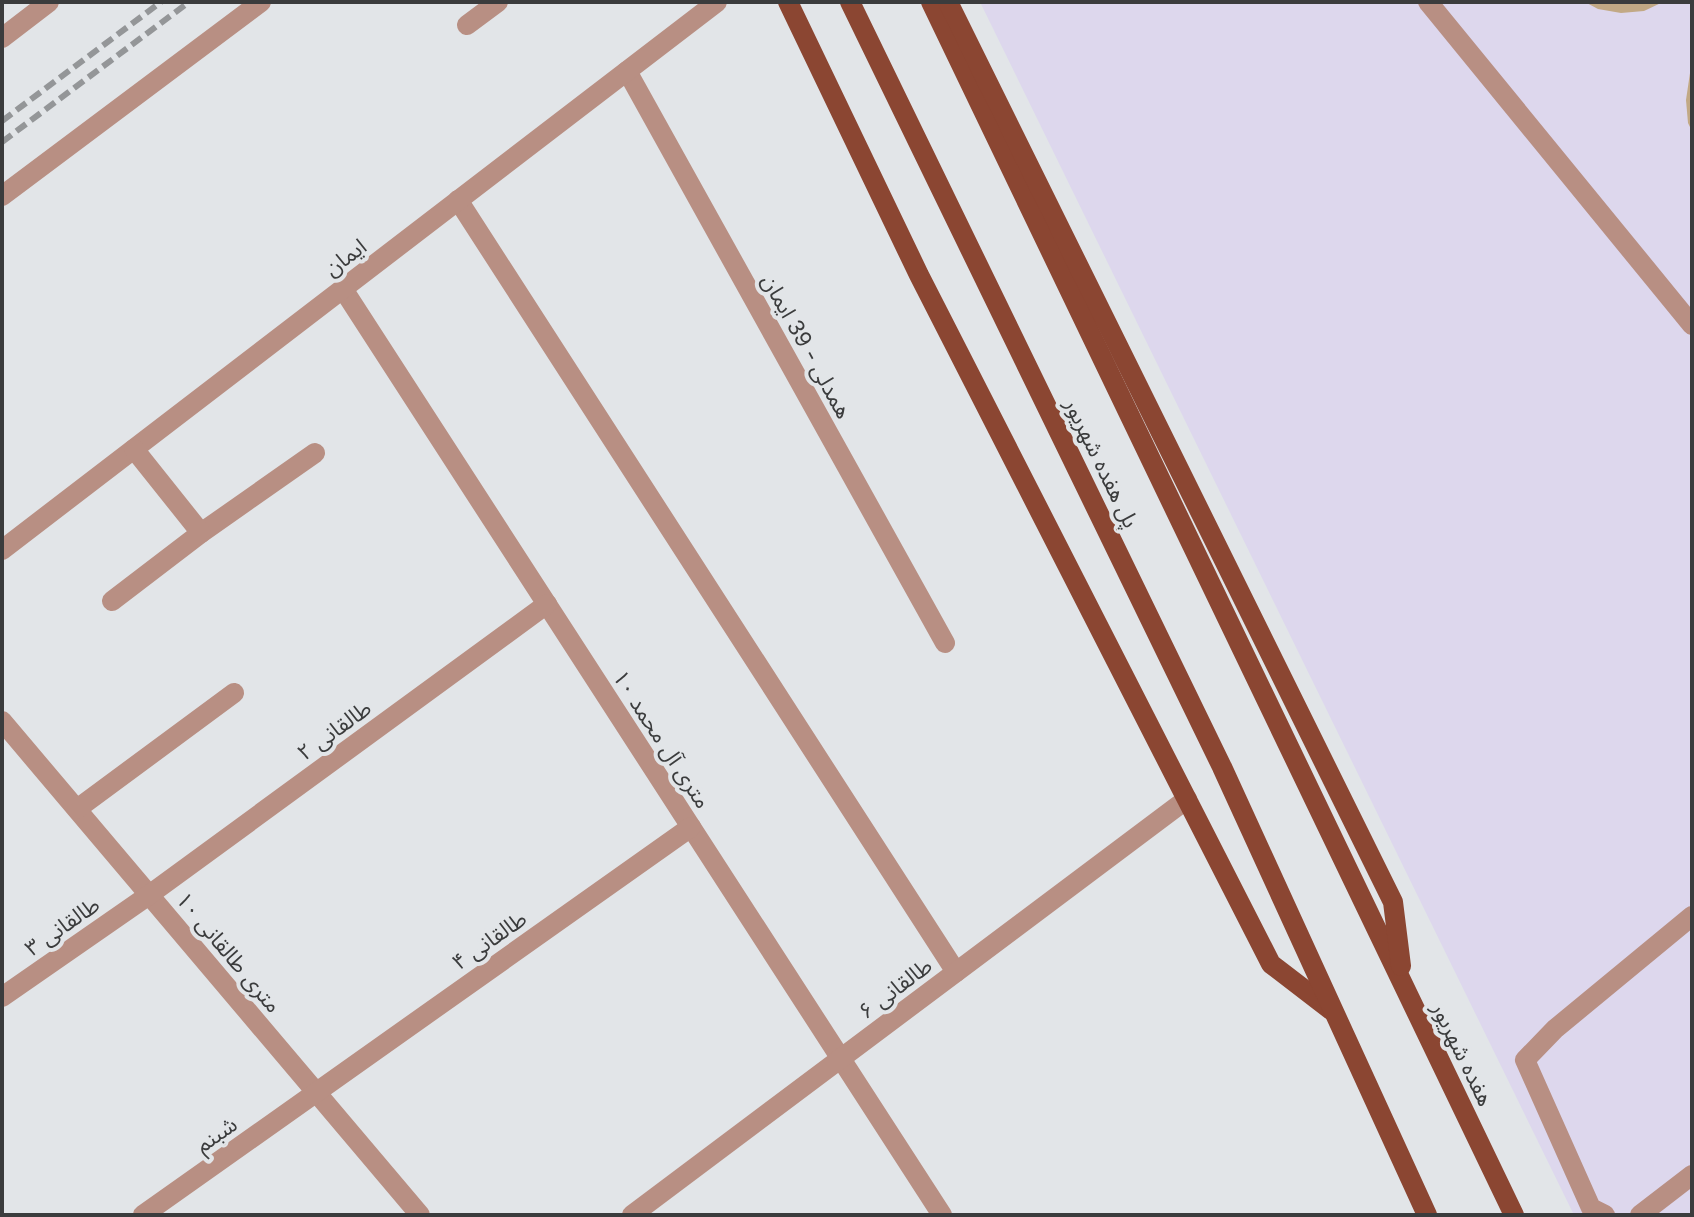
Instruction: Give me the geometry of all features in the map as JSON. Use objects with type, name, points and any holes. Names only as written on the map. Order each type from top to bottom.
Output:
[{"type":"main road","points":[[788,2],[919,275],[1271,964],[1336,1014],[1427,1215]]},
{"type":"main road","name":"پل هفده شهریور","points":[[850,2],[1194,710],[1336,1014]]},
{"type":"main road","name":"پل هفده شهریور","points":[[931,2],[1369,914]]},
{"type":"main road","points":[[948,2],[1393,902],[1404,986]]},
{"type":"main road","name":"هفده شهریور","points":[[1369,914],[1514,1215]]},
{"type":"street","points":[[2,196],[261,2]]},
{"type":"street","points":[[467,25],[498,2]]},
{"type":"street","name":"ایمان","points":[[2,550],[717,2]]},
{"type":"street","points":[[1428,2],[1692,325]]},
{"type":"street","points":[[2,38],[42,4]]},
{"type":"street","name":"همدلی - 39 ایمان","points":[[627,71],[945,643]]},
{"type":"street","points":[[458,200],[956,972]]},
{"type":"street","name":"۱۰ متری آل محمد","points":[[343,289],[942,1215]]},
{"type":"street","points":[[134,449],[201,533]]},
{"type":"street","points":[[112,601],[201,533],[315,453]]},
{"type":"street","name":"طالقانی ۲","points":[[149,895],[547,604]]},
{"type":"street","points":[[77,809],[234,693]]},
{"type":"street","name":"۱۰ متری طالقانی","points":[[2,721],[420,1215]]},
{"type":"street","name":"طالقانی ۶","points":[[632,1215],[1187,799]]},
{"type":"street","name":"طالقانی ۴","points":[[316,1092],[691,827]]},
{"type":"street","name":"طالقانی ۳","points":[[2,997],[149,895]]},
{"type":"street","points":[[1605,1215],[1591,1208],[1525,1060],[1555,1029],[1692,916]]},
{"type":"street","name":"شبنم","points":[[143,1215],[316,1092]]},
{"type":"street","points":[[1640,1215],[1692,1175]]},
{"type":"shaded area","points":[[980,2],[1692,2],[1692,1215],[1574,1215]]},
{"type":"building","points":[[1585,2],[1663,2],[1644,11],[1621,13],[1598,9]]},
{"type":"building","points":[[1690,73],[1692,131],[1688,123],[1686,100]]},
{"type":"railway","points":[[2,121],[161,2]]},
{"type":"railway","points":[[2,142],[189,2]]}]
